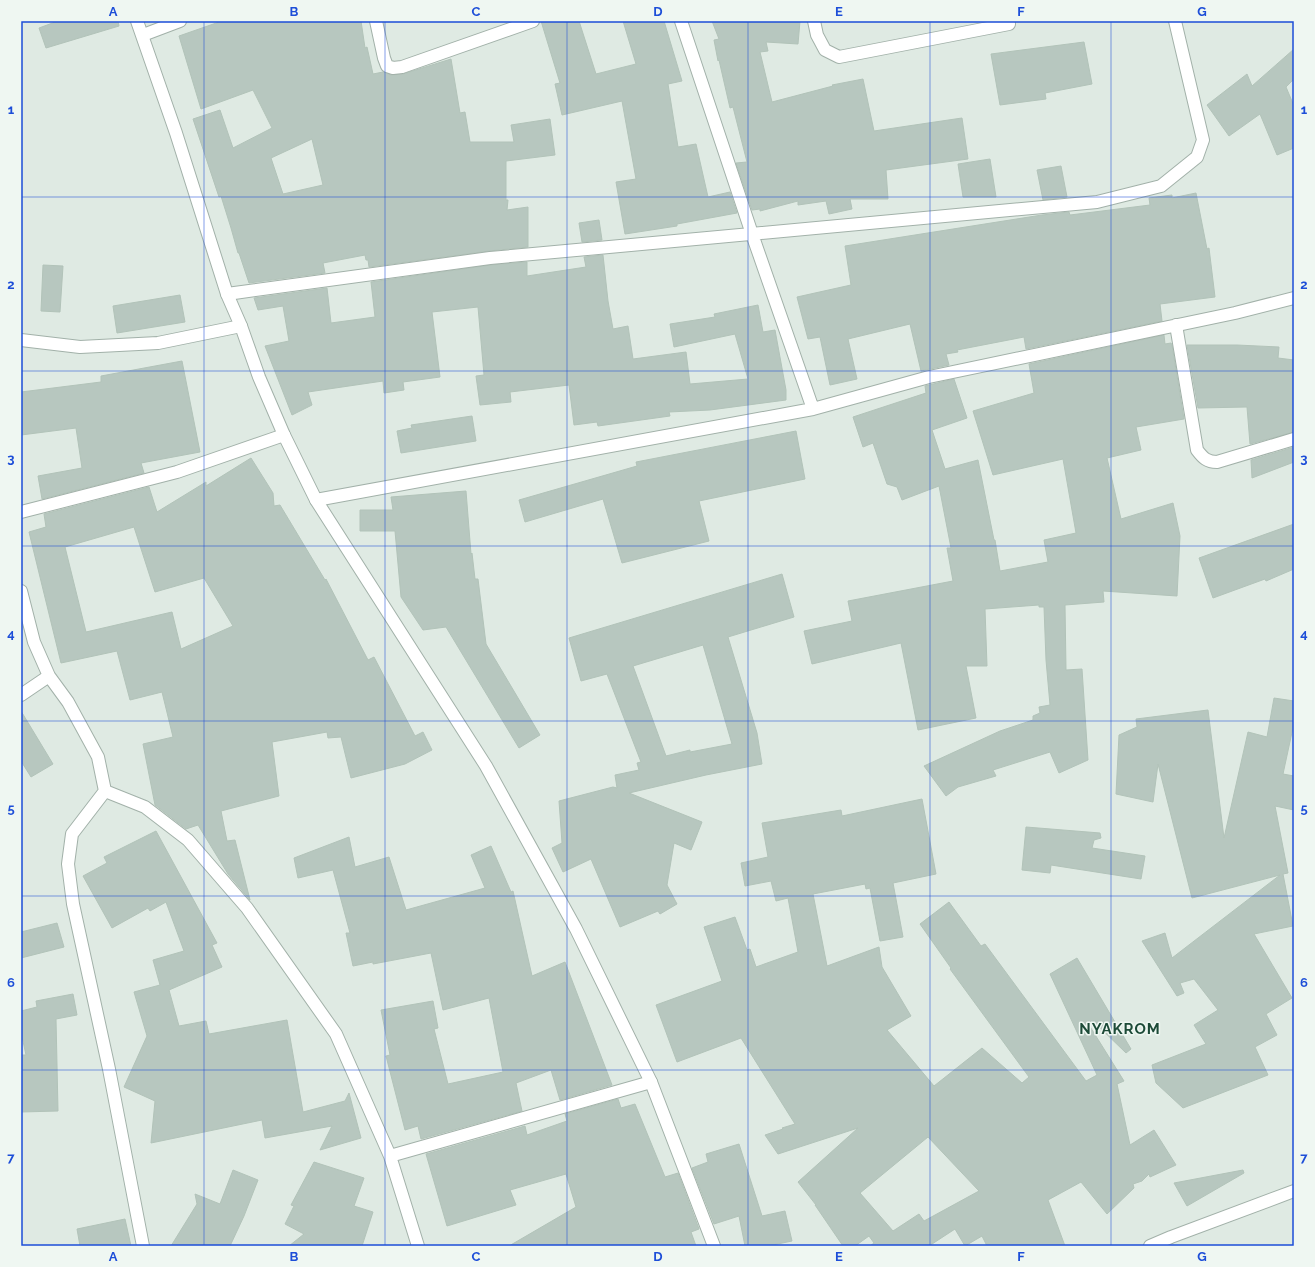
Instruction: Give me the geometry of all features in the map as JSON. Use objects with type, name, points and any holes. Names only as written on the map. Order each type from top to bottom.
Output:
[{"type":"street","points":[[137,21],[176,133],[227,294],[241,326],[259,377],[284,435],[316,500],[486,766],[576,929],[651,1082],[714,1246]]},
{"type":"street","points":[[143,35],[180,21]]},
{"type":"street","points":[[376,21],[384,58],[387,66],[393,68],[402,67],[533,21]]},
{"type":"street","points":[[681,21],[752,234],[813,409]]},
{"type":"street","points":[[814,21],[817,35],[825,50],[839,57],[1009,24]]},
{"type":"street","points":[[227,294],[490,258],[1097,202],[1161,186],[1197,157],[1203,140],[1175,21]]},
{"type":"street","points":[[316,500],[813,409],[929,377],[1235,313],[1294,298]]},
{"type":"street","points":[[1176,325],[1197,450],[1202,457],[1208,462],[1217,462],[1294,439]]},
{"type":"street","points":[[21,340],[80,347],[158,343],[241,326]]},
{"type":"street","points":[[21,512],[177,472],[284,435]]},
{"type":"street","points":[[21,591],[34,642],[49,676],[68,702],[98,757],[105,791],[72,834],[68,864],[73,904],[109,1069],[143,1246]]},
{"type":"street","points":[[21,695],[49,676]]},
{"type":"street","points":[[105,791],[145,807],[188,840],[247,908],[336,1034],[390,1156],[418,1246]]},
{"type":"street","points":[[390,1156],[651,1082]]},
{"type":"street","points":[[1150,1246],[1294,1191]]},
{"type":"building","points":[[58,21],[118,21],[119,26],[46,48],[39,28]]},
{"type":"building","points":[[222,21],[361,21],[365,48],[367,47],[373,74],[383,72],[391,75],[403,74],[451,59],[460,113],[465,112],[470,142],[514,142],[511,125],[550,119],[555,155],[506,161],[506,200],[508,200],[507,210],[528,207],[528,247],[369,267],[368,260],[366,260],[365,255],[323,263],[325,273],[249,283],[238,253],[221,196],[219,197],[193,119],[220,110],[233,148],[272,128],[253,90],[201,109],[179,36]],"holes":[[[312,139],[323,185],[283,194],[271,158]]]},
{"type":"building","points":[[541,21],[579,21],[596,74],[636,64],[623,21],[664,21],[682,81],[668,84],[678,147],[696,144],[708,197],[730,192],[737,213],[677,224],[677,226],[625,234],[616,182],[636,179],[622,101],[562,115],[555,84],[560,83]]},
{"type":"building","points":[[712,21],[800,21],[798,44],[766,42],[768,51],[760,52],[772,102],[833,86],[832,85],[863,79],[874,131],[962,118],[968,159],[886,170],[888,199],[850,199],[852,209],[829,214],[826,201],[798,205],[798,201],[760,211],[760,209],[752,210],[736,163],[747,162],[733,107],[730,108],[719,60],[718,61],[714,40],[719,39]]},
{"type":"building","points":[[1084,42],[1092,84],[1045,93],[1046,99],[1000,105],[991,54]]},
{"type":"building","points":[[1294,49],[1294,79],[1286,87],[1294,106],[1294,148],[1277,155],[1260,114],[1229,136],[1207,105],[1247,74],[1252,86]]},
{"type":"building","points":[[990,159],[996,197],[963,197],[958,164]]},
{"type":"building","points":[[1061,166],[1067,197],[1043,200],[1037,170]]},
{"type":"building","points":[[1196,193],[1207,249],[1209,248],[1215,297],[1160,304],[1162,321],[1026,349],[1024,337],[957,350],[958,352],[946,354],[949,365],[921,371],[910,324],[848,339],[857,379],[830,385],[820,337],[808,339],[797,297],[851,285],[845,246],[1042,215],[1069,212],[1070,215],[1150,205],[1149,198],[1172,195],[1172,198]]},
{"type":"building","points":[[599,220],[602,240],[582,242],[579,223]]},
{"type":"building","points":[[603,255],[608,301],[613,329],[628,326],[633,359],[686,352],[690,384],[748,379],[735,334],[674,347],[670,324],[715,317],[714,314],[758,305],[763,332],[775,330],[786,390],[786,400],[710,410],[669,412],[670,416],[598,426],[597,422],[574,425],[569,385],[510,392],[511,402],[480,405],[476,376],[484,375],[478,307],[432,312],[440,377],[403,382],[404,390],[384,393],[383,381],[308,392],[312,405],[292,415],[265,346],[289,341],[283,306],[258,310],[254,298],[327,288],[331,323],[375,317],[371,282],[491,265],[527,262],[527,276],[586,267],[584,257]]},
{"type":"building","points":[[43,265],[63,266],[60,312],[41,311]]},
{"type":"building","points":[[180,295],[185,322],[117,333],[113,306]]},
{"type":"building","points":[[1164,335],[1165,344],[1171,343],[1172,345],[1184,419],[1136,427],[1141,450],[1107,458],[1121,519],[1173,503],[1180,536],[1177,596],[1103,591],[1104,602],[1065,605],[1066,670],[1082,669],[1088,760],[1059,773],[1050,752],[993,770],[996,776],[958,787],[946,796],[924,766],[1000,731],[1033,720],[1033,716],[1040,713],[1039,707],[1050,705],[1046,660],[1044,607],[1039,607],[1039,605],[985,609],[987,666],[966,666],[976,718],[918,730],[901,643],[812,664],[804,631],[852,621],[848,601],[953,581],[947,548],[951,548],[939,486],[902,500],[897,487],[887,484],[873,443],[863,447],[853,417],[926,393],[925,386],[954,379],[967,418],[932,430],[945,469],[978,460],[1000,571],[1048,562],[1044,540],[1076,533],[1063,459],[993,475],[973,411],[1034,393],[1029,364]]},
{"type":"building","points":[[1187,345],[1279,347],[1278,358],[1294,360],[1294,432],[1250,444],[1247,407],[1198,408]]},
{"type":"building","points":[[182,361],[200,452],[141,463],[144,473],[42,499],[38,476],[82,468],[76,428],[21,435],[21,392],[101,382],[101,376]]},
{"type":"building","points":[[472,416],[476,441],[401,453],[397,431],[412,428],[411,425]]},
{"type":"building","points":[[796,431],[805,479],[699,501],[709,541],[622,563],[603,499],[525,522],[519,500],[637,466],[636,462]]},
{"type":"building","points":[[1294,447],[1294,462],[1252,478],[1251,460]]},
{"type":"building","points":[[251,458],[273,493],[274,506],[280,505],[325,580],[326,579],[368,660],[374,657],[415,736],[423,732],[432,750],[405,764],[351,778],[341,737],[328,738],[327,732],[272,742],[279,796],[221,811],[227,841],[235,840],[250,900],[228,874],[198,825],[186,829],[155,805],[143,744],[173,737],[162,692],[130,700],[117,651],[61,663],[29,532],[46,527],[44,514],[149,487],[157,512],[206,482],[206,486]],"holes":[[[134,527],[155,592],[204,578],[233,626],[181,649],[172,612],[86,632],[65,547]]]},
{"type":"building","points":[[466,491],[471,554],[472,553],[475,579],[478,579],[486,644],[540,735],[519,748],[446,627],[423,630],[401,597],[395,531],[360,531],[360,510],[393,510],[391,497]]},
{"type":"building","points":[[1294,524],[1294,569],[1266,581],[1265,579],[1213,598],[1199,558]]},
{"type":"building","points":[[782,574],[794,617],[728,637],[757,733],[762,764],[629,793],[702,822],[691,850],[674,843],[667,885],[677,904],[660,914],[658,911],[620,927],[591,859],[563,872],[552,848],[562,843],[559,801],[613,787],[617,788],[615,775],[639,770],[637,763],[641,762],[607,674],[581,681],[569,638]],"holes":[[[703,645],[732,744],[690,752],[690,750],[666,756],[633,666]]]},
{"type":"building","points":[[1274,698],[1294,701],[1294,723],[1283,774],[1294,776],[1294,810],[1275,806],[1288,873],[1283,874],[1293,926],[1254,934],[1292,998],[1266,1014],[1277,1035],[1255,1047],[1268,1075],[1183,1108],[1156,1083],[1152,1065],[1206,1044],[1194,1025],[1218,1010],[1194,979],[1180,983],[1184,993],[1177,996],[1142,941],[1165,933],[1172,958],[1280,875],[1192,898],[1158,764],[1153,802],[1116,794],[1119,735],[1137,727],[1136,719],[1208,710],[1224,838],[1248,732],[1267,737]]},
{"type":"building","points":[[21,711],[53,764],[31,777],[21,761]]},
{"type":"building","points":[[922,799],[936,874],[893,883],[903,937],[880,941],[870,888],[866,889],[865,884],[813,894],[827,966],[879,947],[882,967],[911,1016],[887,1030],[934,1086],[982,1048],[1022,1083],[1029,1077],[950,969],[951,968],[920,924],[949,902],[981,946],[985,944],[1086,1081],[1097,1075],[1050,974],[1077,958],[1131,1049],[1126,1053],[1093,1021],[1089,1025],[1124,1081],[1117,1084],[1130,1145],[1154,1130],[1176,1165],[1150,1177],[1149,1174],[1142,1181],[1133,1184],[1134,1188],[1107,1214],[1081,1182],[1048,1200],[1065,1246],[987,1246],[982,1236],[965,1246],[955,1229],[929,1246],[870,1246],[874,1243],[869,1236],[855,1246],[843,1246],[816,1205],[798,1182],[858,1128],[778,1154],[765,1135],[795,1124],[741,1038],[677,1062],[656,1005],[722,981],[704,927],[735,917],[747,950],[750,949],[756,967],[798,952],[788,898],[776,901],[771,881],[745,886],[741,863],[768,857],[762,823],[841,810],[842,816]],"holes":[[[928,1137],[979,1191],[924,1221],[919,1214],[893,1231],[860,1193]]]},
{"type":"building","points":[[1026,827],[1100,833],[1101,838],[1094,840],[1092,848],[1145,856],[1141,879],[1051,865],[1050,873],[1022,870]]},
{"type":"building","points":[[156,831],[217,943],[212,945],[222,967],[169,990],[179,1026],[206,1021],[209,1034],[287,1020],[303,1112],[345,1101],[349,1093],[361,1138],[320,1150],[332,1126],[265,1138],[262,1120],[151,1143],[155,1101],[124,1087],[147,1036],[134,992],[160,985],[153,960],[184,951],[166,902],[150,911],[148,908],[112,928],[83,876],[107,863],[104,857]]},
{"type":"building","points":[[349,837],[355,867],[389,857],[406,910],[485,888],[471,855],[491,846],[511,892],[513,891],[532,976],[565,962],[612,1085],[560,1100],[551,1070],[516,1083],[522,1111],[421,1139],[418,1126],[405,1130],[386,1056],[390,1055],[381,1010],[433,1001],[438,1028],[434,1029],[448,1084],[503,1072],[489,998],[443,1010],[431,953],[373,964],[373,962],[353,966],[346,933],[350,933],[333,870],[298,878],[294,858]]},
{"type":"building","points":[[57,923],[64,947],[21,958],[21,932]]},
{"type":"building","points":[[73,994],[77,1015],[56,1019],[58,1111],[21,1112],[21,1055],[26,1055],[21,1032],[21,1011],[37,1007],[36,1001]]},
{"type":"building","points":[[618,1099],[621,1108],[635,1104],[665,1177],[678,1173],[699,1229],[691,1232],[696,1246],[509,1246],[576,1207],[566,1174],[510,1190],[516,1205],[447,1226],[426,1154],[525,1126],[527,1135],[567,1121],[565,1114]]},
{"type":"building","points":[[739,1144],[762,1216],[785,1211],[792,1241],[768,1246],[745,1246],[739,1216],[714,1224],[692,1168],[708,1162],[706,1154]]},
{"type":"building","points":[[314,1162],[364,1178],[354,1206],[373,1212],[362,1246],[289,1246],[304,1234],[285,1224],[294,1206],[291,1205]]},
{"type":"building","points":[[233,1170],[258,1180],[230,1246],[171,1246],[197,1204],[195,1194],[220,1204]]},
{"type":"building","points":[[1243,1170],[1244,1173],[1187,1206],[1174,1183]]},
{"type":"building","points":[[125,1219],[131,1246],[80,1246],[77,1229]]},
{"type":"district","name":"NYAKROM","points":[[1120,1029]]}]
